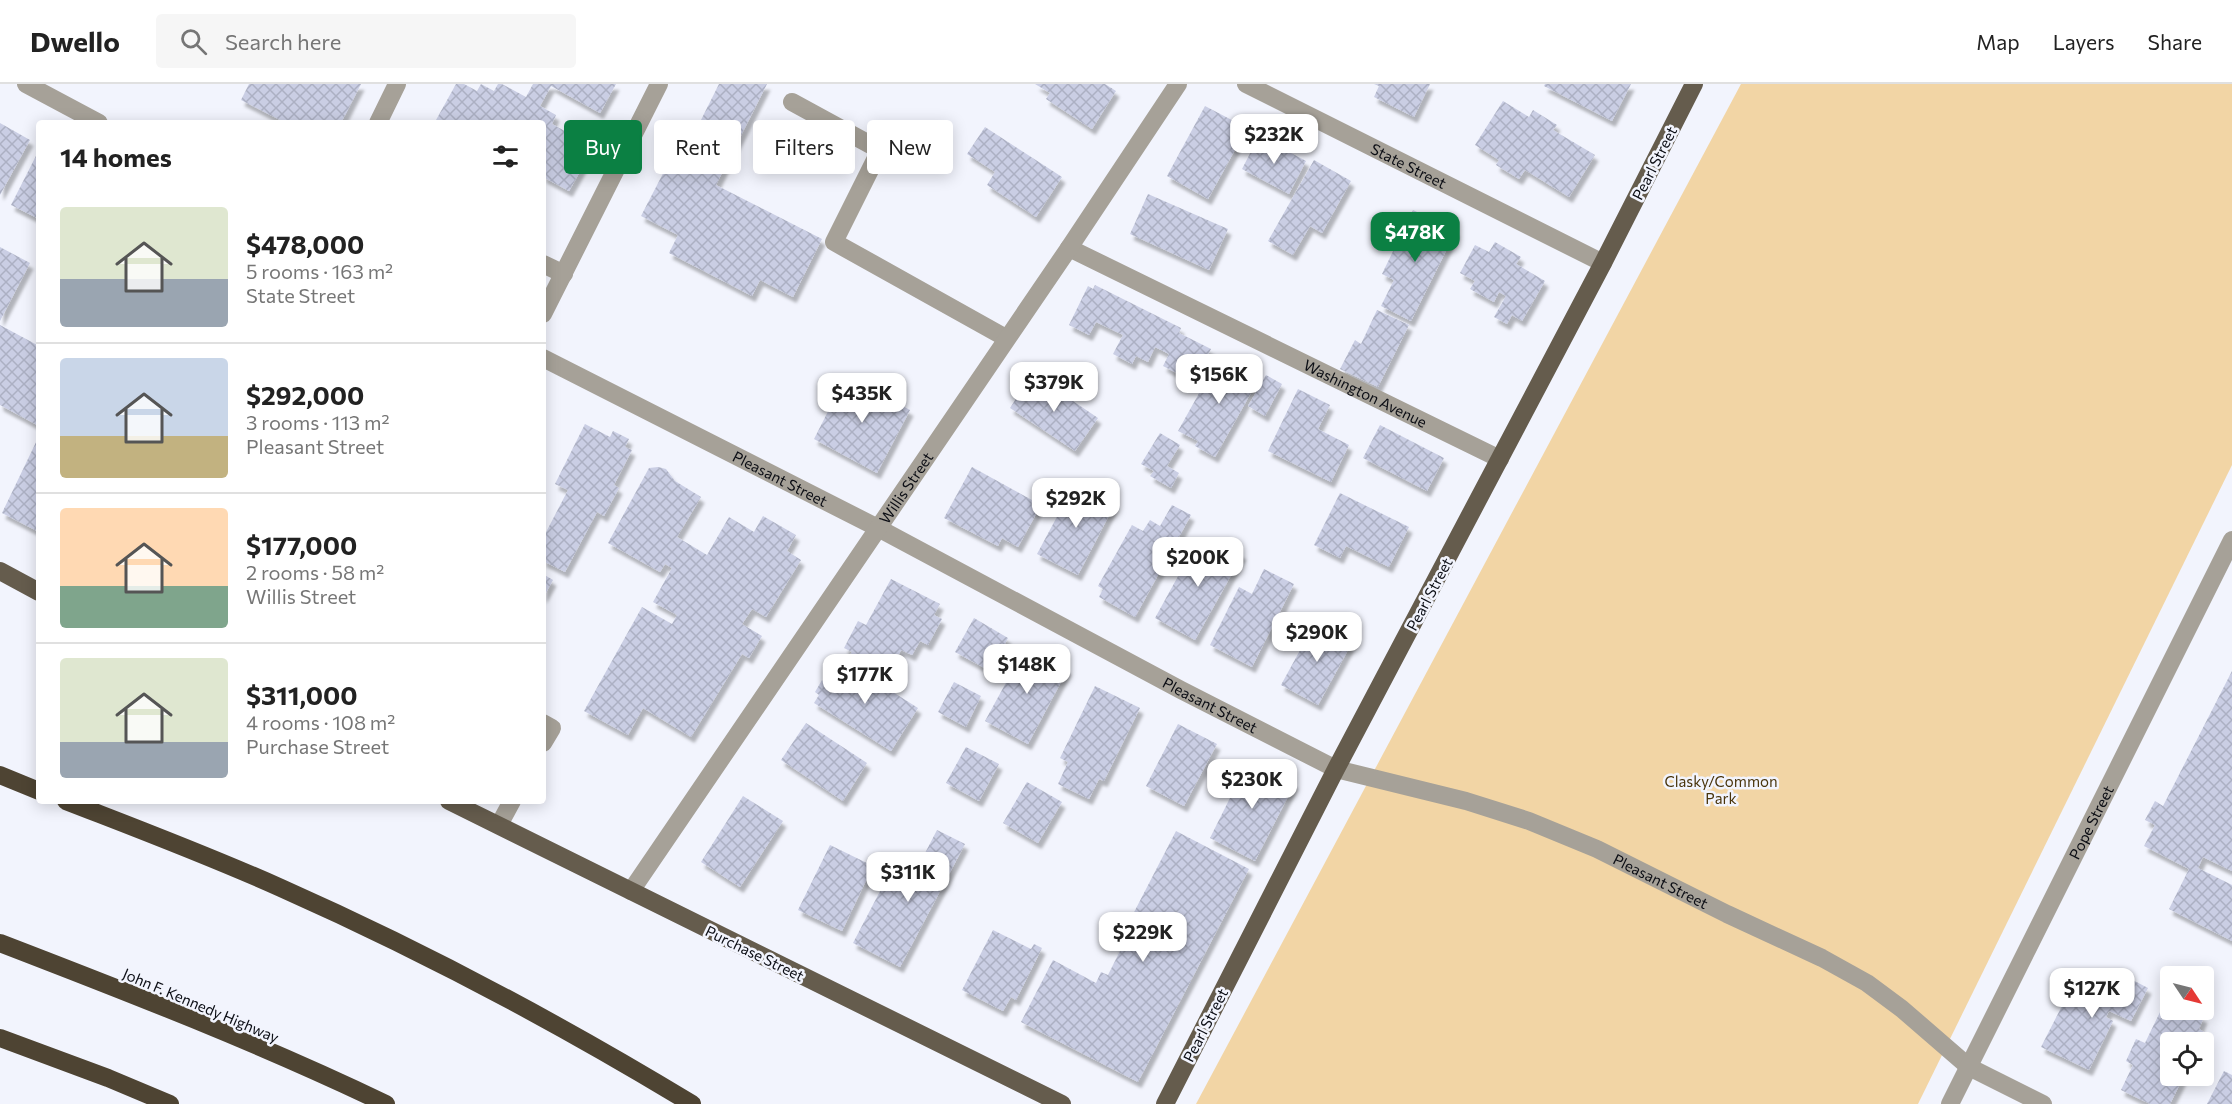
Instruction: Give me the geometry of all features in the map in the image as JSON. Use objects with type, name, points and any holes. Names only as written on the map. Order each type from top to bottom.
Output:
[{"type":"highway","points":[[0,775],[36,790]]},
{"type":"highway","points":[[74,804],[188,848],[365,927],[539,1015],[692,1104]]},
{"type":"highway","name":"John F. Kennedy Highway","points":[[0,943],[345,1084],[386,1104]]},
{"type":"highway","points":[[0,1038],[170,1104]]},
{"type":"main road","name":"Pearl Street","points":[[1165,1104],[1336,769],[1603,263],[1694,84]]},
{"type":"main road","points":[[0,571],[36,590]]},
{"type":"main road","name":"Purchase Street","points":[[455,804],[1062,1104]]},
{"type":"street","points":[[26,84],[93,120]]},
{"type":"street","points":[[379,120],[397,84]]},
{"type":"street","points":[[546,308],[659,84]]},
{"type":"street","name":"Willis Street","points":[[631,891],[1178,84]]},
{"type":"street","name":"State Street","points":[[1246,84],[1603,263]]},
{"type":"street","points":[[792,102],[880,150],[834,242],[1006,338]]},
{"type":"street","name":"Washington Avenue","points":[[1069,248],[1500,459]]},
{"type":"street","points":[[546,265],[564,274]]},
{"type":"street","name":"Pleasant Street","points":[[546,360],[878,528],[1180,690],[1336,769],[1466,801],[1529,821],[1597,849],[1727,914],[1822,958],[1867,983],[1969,1066],[2043,1104]]},
{"type":"street","name":"Pope Street","points":[[1950,1104],[2226,566],[2232,540]]},
{"type":"street","points":[[498,825],[510,804]]},
{"type":"green space","name":"Clasky/Common Park","points":[[1741,84],[2232,84],[2232,465],[1918,1104],[1196,1104]]},
{"type":"building","points":[[249,84],[361,84],[343,120],[280,120],[241,100]]},
{"type":"building","points":[[456,84],[464,84],[477,91],[481,84],[494,91],[498,84],[502,84],[526,97],[533,84],[616,84],[600,113],[551,86],[540,106],[556,115],[552,124],[564,131],[564,174],[579,174],[569,191],[546,179],[546,120],[436,120]]},
{"type":"building","points":[[719,84],[767,84],[741,135],[741,120],[701,120]]},
{"type":"building","points":[[1035,84],[1105,84],[1116,91],[1092,129],[1046,99],[1050,93]]},
{"type":"building","points":[[1374,84],[1430,84],[1414,117],[1374,97],[1379,86]]},
{"type":"building","points":[[1545,84],[1631,84],[1612,121],[1544,86]]},
{"type":"building","points":[[1503,101],[1529,117],[1533,110],[1557,125],[1553,130],[1595,155],[1569,197],[1525,170],[1519,179],[1496,165],[1499,160],[1475,145]]},
{"type":"building","points":[[1205,106],[1247,128],[1208,199],[1167,176]]},
{"type":"building","points":[[0,123],[30,140],[0,195]]},
{"type":"building","points":[[985,127],[1062,177],[1036,217],[987,185],[995,172],[967,154]]},
{"type":"building","points":[[1259,136],[1306,161],[1289,194],[1242,169]]},
{"type":"building","points":[[36,156],[36,218],[11,205]]},
{"type":"building","points":[[1314,160],[1351,181],[1322,233],[1310,226],[1293,255],[1268,241]]},
{"type":"building","points":[[663,174],[722,174],[716,185],[822,239],[793,297],[760,280],[752,296],[669,253],[678,235],[641,216]]},
{"type":"building","points":[[1148,194],[1228,229],[1209,270],[1130,234]]},
{"type":"building","points":[[1413,210],[1456,231],[1411,321],[1381,306],[1394,280],[1382,274]]},
{"type":"building","points":[[1495,242],[1521,257],[1516,264],[1545,281],[1522,321],[1512,315],[1507,324],[1494,317],[1506,296],[1499,292],[1494,302],[1470,289],[1475,281],[1460,273],[1475,245],[1489,252]]},
{"type":"building","points":[[0,247],[30,263],[0,321]]},
{"type":"building","points":[[1095,285],[1181,328],[1179,333],[1211,349],[1194,382],[1163,366],[1169,354],[1155,347],[1148,362],[1136,356],[1132,364],[1113,354],[1123,335],[1096,322],[1089,335],[1069,325],[1088,286],[1093,289]]},
{"type":"building","points":[[1377,310],[1409,325],[1378,387],[1340,369],[1355,340],[1361,344]]},
{"type":"building","points":[[0,325],[36,344],[36,424],[0,405]]},
{"type":"building","points":[[1231,354],[1254,367],[1249,377],[1257,382],[1215,457],[1195,446],[1198,441],[1178,431],[1217,361],[1225,366]]},
{"type":"building","points":[[1266,375],[1282,384],[1265,416],[1248,406]]},
{"type":"building","points":[[846,376],[910,410],[877,473],[814,439]]},
{"type":"building","points":[[1039,378],[1098,418],[1075,451],[1010,408],[1026,383]]},
{"type":"building","points":[[1298,389],[1330,405],[1318,429],[1349,445],[1331,482],[1268,451]]},
{"type":"building","points":[[585,424],[610,437],[613,431],[629,439],[625,447],[632,450],[614,485],[619,488],[604,516],[597,512],[565,572],[546,562],[546,532],[568,490],[555,484]]},
{"type":"building","points":[[1380,425],[1444,458],[1427,491],[1363,458]]},
{"type":"building","points":[[1160,433],[1180,445],[1167,466],[1179,473],[1171,488],[1150,476],[1154,471],[1141,464]]},
{"type":"building","points":[[36,442],[36,530],[2,513]]},
{"type":"building","points":[[972,467],[1041,505],[1018,547],[1002,538],[998,546],[944,518]]},
{"type":"building","points":[[649,468],[666,469],[675,481],[701,497],[677,537],[707,555],[729,517],[754,532],[763,516],[796,535],[787,551],[801,560],[766,617],[752,609],[742,624],[762,636],[749,658],[742,654],[691,737],[643,708],[628,735],[584,711],[642,607],[672,624],[677,615],[653,602],[672,568],[665,564],[660,572],[608,543]]},
{"type":"building","points":[[1075,483],[1115,504],[1078,575],[1037,554]]},
{"type":"building","points":[[1340,493],[1409,527],[1389,567],[1346,546],[1340,558],[1314,545]]},
{"type":"building","points":[[1172,505],[1191,515],[1135,617],[1099,597],[1103,589],[1098,586],[1132,525],[1143,531],[1150,520],[1160,526]]},
{"type":"building","points":[[1198,540],[1220,553],[1225,544],[1243,554],[1195,640],[1155,618]]},
{"type":"building","points":[[1264,569],[1294,584],[1252,667],[1210,645],[1239,587],[1252,594]]},
{"type":"building","points":[[546,576],[553,580],[546,593]]},
{"type":"building","points":[[891,579],[940,604],[934,615],[942,619],[928,645],[920,641],[912,655],[901,650],[894,665],[886,660],[881,668],[874,664],[869,674],[846,662],[852,652],[844,648],[858,621],[866,625]]},
{"type":"building","points":[[974,618],[1008,638],[990,671],[955,652]]},
{"type":"building","points":[[1316,621],[1353,641],[1318,705],[1281,685]]},
{"type":"building","points":[[1026,646],[1068,669],[1028,744],[985,721]]},
{"type":"building","points":[[834,661],[855,675],[858,670],[918,708],[891,751],[814,703],[819,695],[815,692],[822,680],[826,684],[831,677],[826,674]]},
{"type":"building","points":[[2232,671],[2232,871],[2203,857],[2198,868],[2232,885],[2232,941],[2169,909],[2189,869],[2144,846],[2155,825],[2145,820],[2155,801],[2163,806]]},
{"type":"building","points":[[954,682],[981,696],[966,727],[938,712]]},
{"type":"building","points":[[1095,686],[1140,708],[1104,781],[1099,779],[1089,799],[1058,784],[1068,762],[1060,758]]},
{"type":"building","points":[[806,723],[867,763],[843,801],[781,760]]},
{"type":"building","points":[[1178,724],[1217,744],[1184,806],[1146,786]]},
{"type":"building","points":[[966,747],[999,764],[979,801],[946,783]]},
{"type":"building","points":[[1249,760],[1295,783],[1255,861],[1210,838]]},
{"type":"building","points":[[1027,782],[1062,802],[1038,843],[1003,823]]},
{"type":"building","points":[[743,796],[783,821],[740,887],[701,862]]},
{"type":"building","points":[[937,830],[965,844],[900,967],[853,943],[888,876],[908,886]]},
{"type":"building","points":[[1176,831],[1249,869],[1138,1082],[1021,1022],[1053,960],[1096,983],[1101,972],[1108,975],[1120,951],[1115,949]]},
{"type":"building","points":[[830,845],[873,866],[842,931],[798,910]]},
{"type":"building","points":[[993,930],[1031,949],[1034,944],[1042,948],[1016,1000],[1011,997],[1003,1011],[962,990]]},
{"type":"building","points":[[2094,974],[2120,987],[2125,976],[2148,988],[2131,1021],[2109,1011],[2106,1017],[2113,1021],[2089,1070],[2041,1047],[2066,998],[2079,1004]]},
{"type":"building","points":[[2160,1012],[2160,1020],[2203,1020],[2199,1029],[2204,1032],[2160,1032],[2160,1086],[2179,1086],[2170,1104],[2150,1104],[2121,1090],[2133,1065],[2126,1061],[2136,1039],[2145,1043]]},
{"type":"building","points":[[2224,1071],[2232,1075],[2232,1104],[2207,1104]]}]
